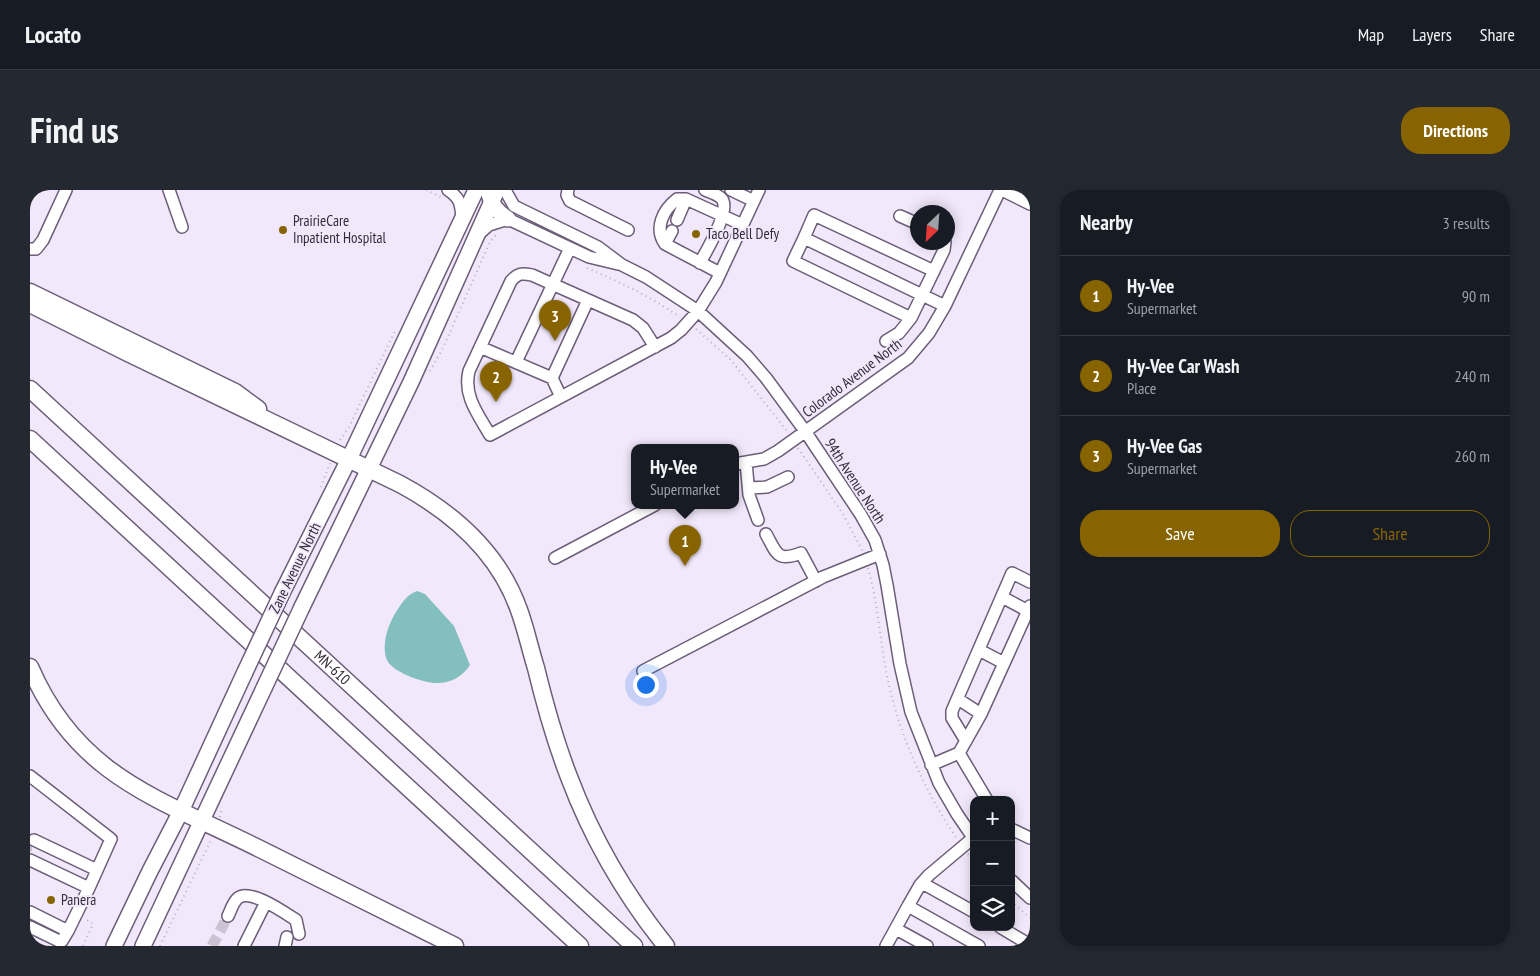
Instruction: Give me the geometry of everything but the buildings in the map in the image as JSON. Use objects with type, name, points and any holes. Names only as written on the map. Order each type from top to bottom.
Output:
[{"type":"highway","points":[[30,292],[235,392],[253,405],[269,422]]},
{"type":"highway","points":[[30,304],[412,490],[450,516],[480,545],[503,578],[519,609],[561,755],[584,814],[621,883],[666,946]]},
{"type":"highway","name":"MN-610","points":[[30,389],[634,946]]},
{"type":"highway","points":[[30,439],[580,946]]},
{"type":"highway","points":[[30,668],[41,693],[59,720],[90,754],[130,785],[455,946]]},
{"type":"highway","points":[[250,844],[284,872],[430,946]]},
{"type":"main road","name":"Zane Avenue North","points":[[114,946],[181,811],[283,591],[348,460],[474,192]]},
{"type":"main road","points":[[419,378],[439,300],[476,210],[474,192]]},
{"type":"main road","name":"Zane Avenue North","points":[[143,946],[302,606],[370,469],[419,378],[492,194]]},
{"type":"main road","points":[[492,194],[503,226]]},
{"type":"street","points":[[30,249],[36,249],[43,240],[66,190]]},
{"type":"street","points":[[169,190],[182,227]]},
{"type":"street","points":[[448,190],[458,198],[461,204],[462,220]]},
{"type":"street","name":"94th Avenue North","points":[[505,190],[514,206],[598,246],[622,265],[646,277],[698,311],[760,370],[805,432],[861,515],[880,554],[898,655],[911,712],[939,783],[956,814],[970,833]]},
{"type":"street","points":[[568,190],[567,194],[570,201],[628,230]]},
{"type":"street","points":[[700,263],[723,216],[725,204],[722,198],[705,190]]},
{"type":"street","points":[[731,190],[754,201]]},
{"type":"street","points":[[655,347],[643,328],[633,320],[532,275],[523,273],[516,275],[511,281],[469,371],[467,390],[490,435],[655,347],[671,338],[698,311],[720,273],[760,190]]},
{"type":"street","points":[[1001,190],[1030,204]]},
{"type":"street","name":"Colorado Avenue North","points":[[740,463],[764,459],[908,358],[929,333],[945,306],[1001,190]]},
{"type":"street","points":[[683,196],[743,224]]},
{"type":"street","points":[[677,220],[683,196]]},
{"type":"street","points":[[683,196],[670,204],[659,228],[660,237],[665,244],[720,273]]},
{"type":"street","points":[[911,318],[793,261],[814,215],[934,271]]},
{"type":"street","points":[[900,216],[910,220]]},
{"type":"street","points":[[476,236],[489,225],[503,226]]},
{"type":"street","name":"94th Avenue North","points":[[503,226],[570,248],[589,257],[622,265]]},
{"type":"street","points":[[665,244],[672,231]]},
{"type":"street","points":[[804,238],[945,306]]},
{"type":"street","points":[[516,362],[570,248]]},
{"type":"street","points":[[886,341],[899,333],[911,318],[944,250]]},
{"type":"street","points":[[552,378],[588,300]]},
{"type":"street","points":[[480,347],[552,378],[561,397]]},
{"type":"street","points":[[740,463],[752,506],[758,520]]},
{"type":"street","points":[[748,488],[767,487],[788,477]]},
{"type":"street","points":[[555,558],[647,509]]},
{"type":"street","points":[[766,534],[774,550],[780,556],[784,558],[801,553],[816,581]]},
{"type":"street","points":[[643,671],[816,581],[880,554]]},
{"type":"street","points":[[966,741],[952,718],[952,711],[1012,573],[1030,582]]},
{"type":"street","points":[[931,765],[959,753],[980,714],[1029,608],[1002,597]]},
{"type":"street","points":[[979,650],[1004,663]]},
{"type":"street","points":[[958,699],[980,714]]},
{"type":"street","points":[[959,753],[985,796]]},
{"type":"street","points":[[30,927],[59,941],[64,939],[112,839],[31,778]]},
{"type":"street","points":[[1015,831],[1030,838]]},
{"type":"street","points":[[886,946],[922,883],[970,841]]},
{"type":"street","points":[[33,843],[96,873]]},
{"type":"street","points":[[31,863],[88,888]]},
{"type":"street","points":[[922,883],[970,910]]},
{"type":"street","points":[[1015,884],[1030,898]]},
{"type":"street","points":[[228,916],[236,899],[243,895],[249,895],[266,902],[296,920],[293,937]]},
{"type":"street","points":[[244,946],[266,902]]},
{"type":"street","points":[[908,906],[979,946]]},
{"type":"street","points":[[30,912],[68,931]]},
{"type":"street","points":[[896,929],[920,944]]},
{"type":"street","points":[[1007,931],[1030,945]]},
{"type":"path","points":[[419,378],[442,350],[490,242],[503,226]]},
{"type":"path","points":[[586,267],[641,293],[688,322],[731,360],[779,420],[843,514],[857,538],[866,560],[874,589],[889,685],[906,743],[925,787],[962,847],[970,856]]},
{"type":"path","points":[[1015,905],[1030,918]]},
{"type":"path","points":[[77,914],[93,924],[82,946]]},
{"type":"shaded area","points":[[417,591],[425,594],[454,626],[470,665],[464,672],[452,680],[443,683],[432,683],[417,679],[395,669],[387,660],[385,642],[390,623],[405,600]]},
{"type":"tunnel","points":[[212,946],[228,916]]},
{"type":"place","name":"PrairieCare Inpatient Hospital","points":[[283,230]]},
{"type":"place","name":"Taco Bell Defy","points":[[696,234]]},
{"type":"place","name":"Hy-Vee Gas","points":[[555,341]]},
{"type":"place","name":"Hy-Vee Car Wash","points":[[496,402]]},
{"type":"place","name":"Hy-Vee","points":[[685,566]]},
{"type":"place","name":"Panera","points":[[51,900]]}]
